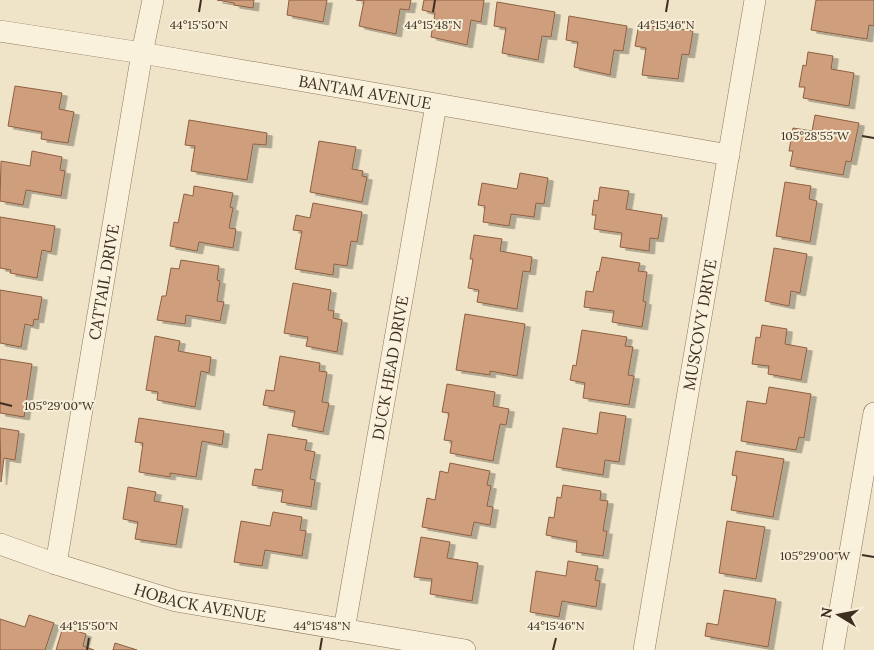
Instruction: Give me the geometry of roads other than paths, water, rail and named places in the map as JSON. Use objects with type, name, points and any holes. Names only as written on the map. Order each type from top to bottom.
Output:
[{"type":"street","name":"CATTAIL DRIVE","points":[[56,564],[142,53],[153,0]]},
{"type":"street","name":"MUSCOVY DRIVE","points":[[644,650],[755,0]]},
{"type":"street","name":"BANTAM AVENUE","points":[[0,31],[142,53],[729,155]]},
{"type":"street","name":"DUCK HEAD DRIVE","points":[[344,630],[436,105]]},
{"type":"street","points":[[833,650],[874,413]]},
{"type":"street","name":"HOBACK AVENUE","points":[[0,544],[56,564],[176,601],[465,650]]}]
